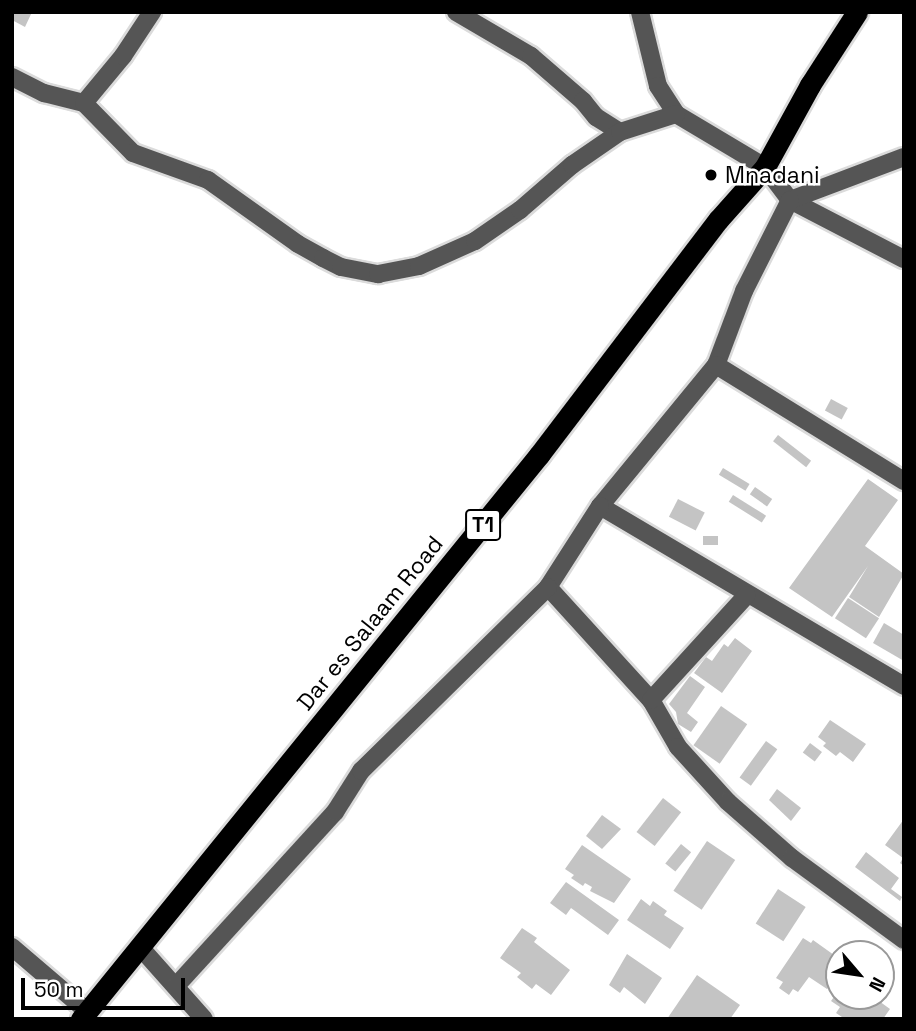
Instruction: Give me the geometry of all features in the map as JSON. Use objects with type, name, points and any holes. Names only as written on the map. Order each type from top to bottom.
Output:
[{"type":"highway","name":"Dar es Salaam Road","points":[[84,1015],[522,476],[718,220],[765,167],[857,12]]},
{"type":"street","points":[[84,103],[115,66],[152,12]]},
{"type":"street","points":[[456,12],[531,56],[583,101],[596,117],[620,132]]},
{"type":"street","points":[[640,12],[658,86],[676,114],[765,167],[790,200],[904,259]]},
{"type":"street","points":[[13,79],[44,93],[84,103],[133,153],[208,180],[298,244],[341,267],[378,274],[419,266],[475,241],[520,210],[572,165],[620,132],[676,114]]},
{"type":"street","points":[[176,986],[335,812],[361,771],[548,587],[600,506],[716,365],[744,291],[790,200],[904,157]]},
{"type":"street","points":[[716,365],[904,481]]},
{"type":"street","points":[[600,506],[747,595],[829,639],[904,686]]},
{"type":"street","points":[[548,587],[651,699],[678,747],[729,802],[792,858],[904,940]]},
{"type":"street","points":[[651,699],[747,595]]},
{"type":"street","points":[[12,947],[84,1015]]},
{"type":"street","points":[[140,947],[204,1019]]},
{"type":"building","points":[[12,12],[32,12],[25,27],[12,20]]},
{"type":"building","points":[[831,399],[848,408],[842,419],[825,410]]},
{"type":"building","points":[[778,435],[811,461],[806,467],[773,441]]},
{"type":"building","points":[[723,468],[750,484],[745,491],[719,475]]},
{"type":"building","points":[[868,479],[898,500],[865,546],[904,574],[879,617],[849,597],[868,566],[832,617],[789,588]]},
{"type":"building","points":[[755,487],[772,499],[767,506],[750,494]]},
{"type":"building","points":[[733,495],[766,516],[762,522],[729,502]]},
{"type":"building","points":[[678,499],[705,513],[696,530],[669,517]]},
{"type":"building","points":[[703,536],[718,536],[718,545],[703,545]]},
{"type":"building","points":[[848,598],[879,618],[866,638],[835,618]]},
{"type":"building","points":[[884,623],[904,635],[904,661],[873,643]]},
{"type":"building","points":[[735,638],[752,651],[722,693],[694,673],[706,657],[712,661],[724,644],[728,647]]},
{"type":"building","points":[[690,676],[705,687],[687,713],[698,722],[691,732],[678,724],[676,712],[669,704]]},
{"type":"building","points":[[721,706],[747,724],[720,764],[693,745]]},
{"type":"building","points":[[830,720],[866,744],[853,762],[840,752],[836,756],[823,746],[826,743],[818,737]]},
{"type":"building","points":[[766,741],[777,749],[751,786],[740,777]]},
{"type":"building","points":[[810,743],[822,752],[815,762],[803,753]]},
{"type":"building","points":[[777,789],[801,808],[791,821],[769,800]]},
{"type":"building","points":[[663,798],[681,812],[655,846],[637,832]]},
{"type":"building","points":[[602,815],[621,829],[602,849],[586,836]]},
{"type":"building","points":[[904,819],[904,866],[900,863],[903,858],[885,845]]},
{"type":"building","points":[[707,841],[735,860],[702,910],[673,891]]},
{"type":"building","points":[[681,844],[691,852],[675,872],[665,863]]},
{"type":"building","points":[[582,845],[631,879],[614,903],[590,891],[592,887],[585,883],[583,886],[571,878],[574,875],[565,869]]},
{"type":"building","points":[[866,852],[899,878],[891,889],[902,897],[900,901],[855,867]]},
{"type":"building","points":[[566,882],[619,920],[608,935],[571,908],[566,915],[550,903]]},
{"type":"building","points":[[778,889],[806,907],[783,941],[756,923]]},
{"type":"building","points":[[641,899],[650,906],[653,901],[667,911],[664,915],[684,928],[670,949],[627,920]]},
{"type":"building","points":[[522,928],[537,938],[534,942],[570,970],[551,995],[536,984],[532,989],[517,977],[521,973],[500,958]]},
{"type":"building","points":[[803,938],[811,943],[813,940],[825,949],[825,988],[809,977],[798,992],[793,989],[789,995],[779,988],[783,982],[776,978]]},
{"type":"building","points":[[627,954],[662,978],[645,1004],[624,987],[620,993],[609,985]]},
{"type":"building","points":[[697,975],[740,1005],[730,1019],[667,1019]]},
{"type":"building","points":[[838,1010],[889,1010],[883,1019],[845,1019],[836,1013]]},
{"type":"place","name":"Mnadani","points":[[711,175]]}]
